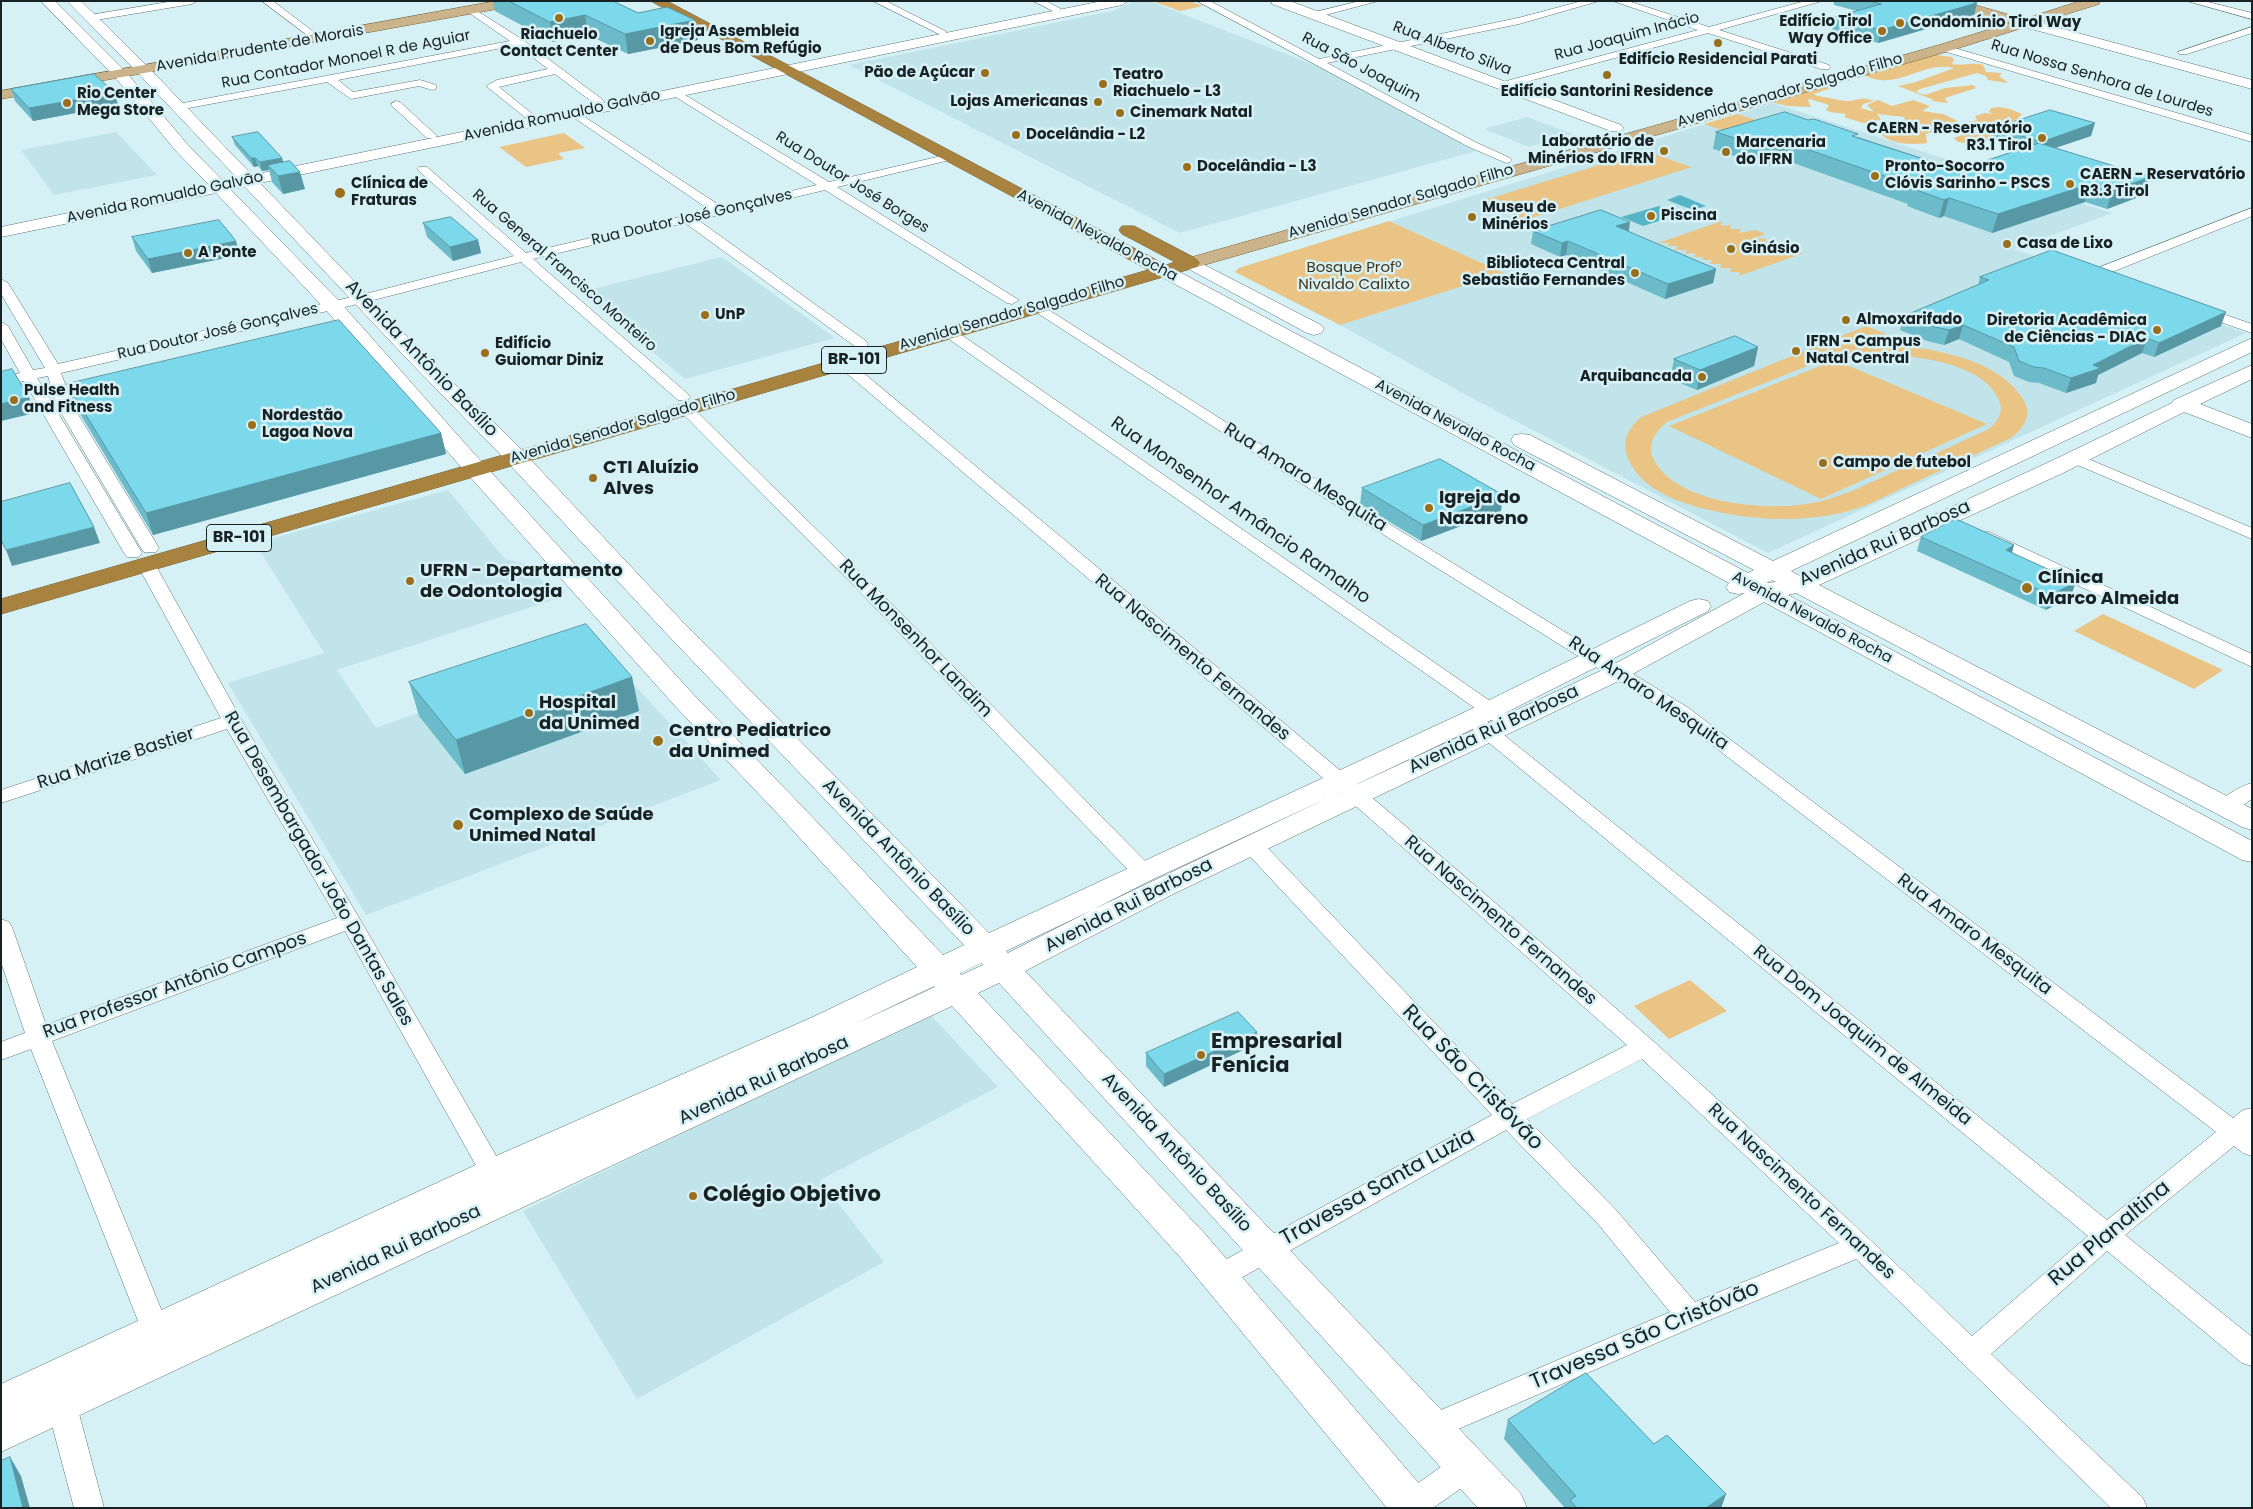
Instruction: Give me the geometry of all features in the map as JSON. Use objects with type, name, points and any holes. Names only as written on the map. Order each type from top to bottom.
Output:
[{"type":"highway","name":"Avenida Nevaldo Rocha","points":[[657,1],[793,62],[834,78]]},
{"type":"highway","name":"Avenida Nevaldo Rocha","points":[[793,62],[950,157],[1170,262]]},
{"type":"highway","name":"Avenida Nevaldo Rocha","points":[[1117,224],[1170,262]]},
{"type":"highway","name":"Avenida Senador Salgado Filho","points":[[684,403],[861,344],[1012,300],[1170,262]]},
{"type":"highway","name":"Avenida Senador Salgado Filho","points":[[1,591],[143,555],[472,465],[684,403],[843,363],[1036,306],[1170,262]]},
{"type":"highway","name":"Avenida Senador Salgado Filho","points":[[1,607],[143,555]]},
{"type":"main road","name":"Avenida Antônio Basílio","points":[[47,1],[117,71],[216,184],[329,302],[472,465],[684,700],[948,981],[1220,1276],[1411,1507]]},
{"type":"main road","name":"Avenida Antônio Basílio","points":[[73,1],[140,67],[417,358],[512,453],[672,625],[995,959],[1506,1508]]},
{"type":"main road","name":"Avenida Prudente de Morais","points":[[1,88],[140,67],[484,1]]},
{"type":"main road","name":"Avenida Prudente de Morais","points":[[140,67],[310,33],[465,5],[519,1]]},
{"type":"main road","name":"Avenida Romualdo Galvão","points":[[245,178],[431,136],[1094,1]]},
{"type":"main road","name":"Avenida Romualdo Galvão","points":[[1,232],[216,184],[676,92],[793,62],[1122,1]]},
{"type":"main road","name":"Rua Alberto Silva","points":[[1277,1],[1616,128]]},
{"type":"main road","points":[[1945,1],[2003,17],[2026,18],[2252,76]]},
{"type":"main road","points":[[1975,1],[2252,85]]},
{"type":"main road","points":[[2026,18],[2054,1]]},
{"type":"main road","points":[[2026,18],[2094,1]]},
{"type":"main road","name":"Avenida Senador Salgado Filho","points":[[1170,262],[1398,189],[1506,160],[2003,17]]},
{"type":"main road","name":"Avenida Senador Salgado Filho","points":[[1170,262],[1416,197],[1944,48],[2026,18]]},
{"type":"main road","name":"Avenida Prudente de Morais","points":[[1,95],[117,71]]},
{"type":"main road","name":"Avenida Romualdo Galvão","points":[[1,223],[216,184]]},
{"type":"main road","points":[[1398,189],[1396,194],[1416,197]]},
{"type":"main road","points":[[262,232],[282,217]]},
{"type":"main road","name":"Avenida Nevaldo Rocha","points":[[1170,262],[1332,339]]},
{"type":"main road","name":"Avenida Nevaldo Rocha","points":[[1170,262],[1761,582],[2252,853]]},
{"type":"main road","name":"Avenida Rui Barbosa","points":[[995,959],[1143,872],[1347,788],[1490,721],[1607,665],[1761,582],[2000,462],[2252,344]]},
{"type":"main road","points":[[368,345],[417,358]]},
{"type":"main road","points":[[2226,357],[2252,370]]},
{"type":"main road","name":"Avenida Rui Barbosa","points":[[1761,582],[1799,585],[1962,524],[2030,479],[2252,370]]},
{"type":"main road","points":[[2181,404],[2252,432]]},
{"type":"main road","name":"Avenida Nevaldo Rocha","points":[[1464,410],[1761,582]]},
{"type":"main road","points":[[2028,450],[2035,459],[2065,463]]},
{"type":"main road","points":[[2000,462],[2030,479]]},
{"type":"main road","name":"Avenida Nevaldo Rocha","points":[[1799,585],[2252,821]]},
{"type":"main road","name":"Avenida Rui Barbosa","points":[[1,1434],[316,1286],[743,1091],[948,981],[1158,889],[1250,844],[1347,788]]},
{"type":"main road","name":"Avenida Rui Barbosa","points":[[1,1403],[493,1173],[739,1065],[948,981]]},
{"type":"street","points":[[90,18],[192,1]]},
{"type":"street","points":[[267,1],[310,33]]},
{"type":"street","points":[[878,1],[942,32]]},
{"type":"street","points":[[1038,1],[1056,9]]},
{"type":"street","name":"Rua São Joaquim","points":[[1202,1],[1471,144],[1506,160]]},
{"type":"street","points":[[1314,15],[1373,1]]},
{"type":"street","points":[[1319,62],[1400,47],[1519,21],[1594,1]]},
{"type":"street","points":[[1618,1],[1826,67]]},
{"type":"street","name":"Rua Joaquim Inácio","points":[[1503,85],[1817,1]]},
{"type":"street","points":[[2192,1],[2252,16]]},
{"type":"street","points":[[2214,1],[2252,11]]},
{"type":"street","points":[[465,5],[558,70],[599,102]]},
{"type":"street","points":[[2182,52],[2252,30]]},
{"type":"street","name":"Rua Contador Monoel R de Aguiar","points":[[178,107],[519,42]]},
{"type":"street","name":"Rua Nossa Senhora de Lourdes","points":[[1944,48],[2252,139]]},
{"type":"street","points":[[530,116],[492,85],[558,70]]},
{"type":"street","points":[[329,78],[352,96],[420,83],[432,88]]},
{"type":"street","name":"Rua Doutor José Borges","points":[[676,92],[1012,300]]},
{"type":"street","points":[[396,104],[431,136]]},
{"type":"street","points":[[574,113],[720,211]]},
{"type":"street","name":"Rua Doutor José Gonçalves","points":[[1,374],[26,372],[434,279],[950,157]]},
{"type":"street","name":"Rua General Francisco Monteiro","points":[[423,169],[525,257],[684,403]]},
{"type":"street","points":[[2140,289],[2106,276],[2105,270],[2252,212]]},
{"type":"street","points":[[688,219],[861,344]]},
{"type":"street","points":[[1,282],[52,366],[65,406],[130,513],[143,555]]},
{"type":"street","name":"Rua Amaro Mesquita","points":[[1036,306],[1305,479],[1607,665],[1709,732],[2246,1132]]},
{"type":"street","points":[[2187,306],[2252,329]]},
{"type":"street","points":[[1,326],[26,372],[113,518],[143,555]]},
{"type":"street","name":"Rua Monsenhor Amâncio Ramalho","points":[[948,332],[1490,721]]},
{"type":"street","name":"Rua Nascimento Fernandes","points":[[843,363],[1347,788],[1644,1047],[1860,1246],[2132,1508]]},
{"type":"street","name":"Rua Doutor José Gonçalves","points":[[1,382],[26,372]]},
{"type":"street","name":"Rua Monsenhor Landim","points":[[684,403],[1143,872]]},
{"type":"street","points":[[57,424],[74,420]]},
{"type":"street","points":[[2065,463],[2252,534]]},
{"type":"street","points":[[113,518],[130,513]]},
{"type":"street","points":[[1962,524],[2252,661]]},
{"type":"street","name":"Rua Desembargador João Dantas Sales","points":[[143,555],[232,721],[350,921],[493,1173]]},
{"type":"street","name":"Rua Marize Bastier","points":[[1,797],[232,721]]},
{"type":"street","name":"Rua Dom Joaquim de Almeida","points":[[1490,721],[2252,1354]]},
{"type":"street","points":[[2225,807],[2252,790]]},
{"type":"street","name":"Rua São Cristóvão","points":[[1250,844],[1509,1117],[1607,1217],[1690,1316]]},
{"type":"street","name":"Rua Professor Antônio Campos","points":[[1,1051],[350,921]]},
{"type":"street","points":[[1,927],[38,1036],[156,1331]]},
{"type":"street","name":"Travessa Santa Luzia","points":[[1220,1276],[1509,1117],[1644,1047]]},
{"type":"street","name":"Rua Planaltina","points":[[1971,1354],[2107,1235],[2246,1132]]},
{"type":"street","name":"Travessa São Cristóvão","points":[[1430,1428],[1690,1316],[1860,1246]]},
{"type":"street","points":[[62,1406],[89,1508]]},
{"type":"street","points":[[1411,1507],[1466,1467]]},
{"type":"shaded area","points":[[1135,1],[1149,1],[1317,66],[1476,151],[1180,233],[849,65],[1112,11]]},
{"type":"shaded area","name":"IFRN - Campus Natal Central","points":[[1773,103],[2112,213],[2014,249],[2246,333],[1768,553],[1481,403],[1340,325],[1235,272],[1239,268],[1274,257]]},
{"type":"shaded area","points":[[1527,117],[1573,134],[1529,147],[1484,129]]},
{"type":"shaded area","points":[[116,132],[157,175],[54,195],[21,150]]},
{"type":"shaded area","name":"UnP","points":[[722,257],[835,338],[685,379],[581,292]]},
{"type":"shaded area","name":"Complexo de Saúde Unimed Natal","points":[[448,490],[505,559],[527,564],[559,598],[337,670],[376,728],[601,648],[721,780],[366,915],[228,683],[324,653],[255,543]]},
{"type":"shaded area","name":"Colégio Objetivo","points":[[928,1012],[998,1087],[820,1180],[884,1262],[637,1399],[523,1211]]},
{"type":"green space","points":[[1152,1],[1189,1],[1203,6],[1180,11]]},
{"type":"green space","points":[[1923,55],[1952,57],[1954,60],[1952,64],[1983,65],[1986,72],[2002,73],[1999,76],[2008,83],[1988,80],[1986,76],[1977,73],[1920,89],[1916,92],[1925,95],[1945,88],[1973,85],[1976,88],[1945,98],[1948,103],[1931,101],[1934,100],[1898,86],[1916,82],[1954,68],[1932,68],[1889,80],[1877,80],[1866,76]]},
{"type":"green space","points":[[1827,86],[1831,88],[1814,94],[1846,101],[1862,99],[1874,101],[1863,104],[1861,108],[1874,112],[1867,105],[1878,100],[1892,106],[1913,100],[1930,106],[1922,111],[1943,114],[1958,121],[1953,123],[1953,125],[1926,134],[1927,143],[1902,143],[1890,140],[1879,133],[1891,129],[1909,129],[1912,126],[1928,126],[1905,120],[1904,117],[1877,114],[1881,120],[1863,123],[1844,117],[1846,114],[1830,112],[1826,110],[1829,105],[1810,99],[1808,100],[1811,107],[1787,106],[1771,102]]},
{"type":"green space","points":[[1999,107],[2022,114],[2016,120],[2023,120],[2033,129],[1999,124],[2002,128],[2001,140],[1980,141],[1984,146],[1958,142],[1954,138],[1962,135],[1985,134],[1986,131],[1972,131],[1959,124],[1977,120],[1975,116],[1985,113],[1993,114],[1989,112],[1991,108]]},
{"type":"green space","points":[[1737,114],[1783,129],[1748,139],[1704,124]]},
{"type":"green space","points":[[564,133],[585,148],[558,153],[564,159],[526,167],[499,147]]},
{"type":"green space","points":[[1645,151],[1692,167],[1525,220],[1481,201]]},
{"type":"green space","name":"Bosque Profº Nivaldo Calixto","points":[[1389,221],[1504,273],[1340,325],[1235,272],[1239,268]]},
{"type":"green space","name":"Ginásio","points":[[1722,221],[1721,226],[1731,225],[1730,229],[1741,229],[1739,233],[1756,230],[1765,234],[1756,239],[1766,238],[1765,243],[1776,242],[1776,246],[1785,245],[1785,250],[1794,249],[1793,253],[1804,253],[1739,276],[1740,272],[1730,272],[1731,268],[1720,268],[1721,264],[1710,264],[1712,260],[1702,260],[1704,257],[1694,257],[1695,253],[1685,254],[1687,250],[1675,250],[1678,246],[1666,246],[1670,243],[1658,243]]},
{"type":"green space","points":[[1866,326],[1886,334],[1865,344],[1929,350],[1952,355],[1993,371],[2010,383],[2023,399],[2027,410],[2026,421],[2011,438],[1875,501],[1841,513],[1790,519],[1756,518],[1722,513],[1684,503],[1655,489],[1638,475],[1626,452],[1625,445],[1628,433],[1641,417]],"holes":[[[1860,354],[1916,357],[1957,367],[1975,375],[1989,386],[1999,400],[2001,409],[1999,416],[1989,429],[1849,492],[1806,504],[1766,506],[1721,501],[1680,485],[1664,473],[1653,458],[1651,453],[1652,442],[1659,429],[1667,422],[1815,363],[1842,356]]]},
{"type":"green space","name":"Campo de futebol","points":[[1835,360],[1987,424],[1821,499],[1669,426]]},
{"type":"green space","points":[[2103,614],[2223,670],[2194,689],[2074,631]]},
{"type":"green space","points":[[1690,980],[1727,1011],[1669,1039],[1634,1006]]},
{"type":"water","name":"Piscina","points":[[1680,195],[1706,206],[1693,210],[1667,200]]},
{"type":"water","name":"Piscina","points":[[1659,206],[1681,214],[1643,226],[1621,217]]},
{"type":"building","points":[[509,1],[613,1],[638,13],[667,7],[695,20],[625,34],[585,15],[550,22]]},
{"type":"building","points":[[1869,1],[1972,1],[1977,3],[1881,30],[1835,17],[1881,4]]},
{"type":"building","points":[[94,74],[115,93],[29,108],[11,89]]},
{"type":"building","points":[[2050,110],[2095,123],[2041,142],[1995,128]]},
{"type":"building","points":[[1785,112],[1808,120],[1814,119],[1858,134],[1852,136],[1958,170],[2039,143],[2150,177],[2112,191],[2090,184],[1998,214],[1949,198],[1944,200],[1911,188],[1916,187],[1789,143],[1777,148],[1762,147],[1716,132]]},
{"type":"building","points":[[258,132],[282,158],[260,162],[255,158],[251,158],[232,137]]},
{"type":"building","points":[[290,161],[300,172],[278,176],[268,165]]},
{"type":"building","points":[[1601,210],[1630,222],[1616,226],[1716,269],[1668,284],[1568,241],[1562,243],[1533,231]]},
{"type":"building","points":[[451,217],[478,240],[450,247],[423,223]]},
{"type":"building","points":[[219,220],[236,241],[148,259],[132,237]]},
{"type":"building","points":[[2052,250],[2226,312],[2159,343],[2147,338],[2093,365],[2101,368],[2071,378],[2019,361],[2014,347],[1963,325],[1949,330],[1931,326],[1904,316],[1989,280],[1980,277]]},
{"type":"building","name":"Nordestão Lagoa Nova","points":[[339,320],[441,433],[146,513],[67,384]]},
{"type":"building","points":[[1735,336],[1758,347],[1700,370],[1674,359]]},
{"type":"building","points":[[12,369],[29,397],[1,404],[1,372]]},
{"type":"building","points":[[1440,459],[1503,495],[1423,525],[1362,488]]},
{"type":"building","points":[[70,483],[94,527],[6,550],[1,540],[1,502]]},
{"type":"building","points":[[1956,519],[2014,545],[2006,550],[2076,582],[2051,595],[1921,537]]},
{"type":"building","points":[[586,624],[632,677],[456,740],[409,682]]},
{"type":"building","points":[[1238,1012],[1257,1032],[1164,1074],[1146,1053]]},
{"type":"building","points":[[1586,1373],[1654,1444],[1667,1435],[1726,1494],[1706,1508],[1577,1508],[1570,1500],[1576,1496],[1508,1420]]},
{"type":"building","points":[[10,1457],[23,1508],[1,1508],[1,1461]]},
{"type":"place","name":"Riachuelo Contact Center","points":[[559,18]]},
{"type":"place","name":"Condomínio Tirol Way","points":[[1900,23]]},
{"type":"place","name":"Edifício Tirol Way Office","points":[[1882,31]]},
{"type":"place","name":"Igreja Assembleia de Deus Bom Refúgio","points":[[650,41]]},
{"type":"place","name":"Edifício Residencial Parati","points":[[1718,43]]},
{"type":"place","name":"Pão de Açúcar","points":[[985,73]]},
{"type":"place","name":"Edifício Santorini Residence","points":[[1607,75]]},
{"type":"place","name":"Teatro Riachuelo - L3","points":[[1103,84]]},
{"type":"place","name":"Lojas Americanas","points":[[1098,102]]},
{"type":"place","name":"Rio Center Mega Store","points":[[67,103]]},
{"type":"place","name":"Cinemark Natal","points":[[1120,113]]},
{"type":"place","name":"Docelândia - L2","points":[[1016,135]]},
{"type":"place","name":"CAERN - Reservatório R3.1 Tirol","points":[[2042,138]]},
{"type":"place","name":"Laboratório de Minérios do IFRN","points":[[1664,151]]},
{"type":"place","name":"Marcenaria do IFRN","points":[[1726,152]]},
{"type":"place","name":"Docelândia - L3","points":[[1187,167]]},
{"type":"place","name":"Pronto-Socorro Clóvis Sarinho - PSCS","points":[[1875,176]]},
{"type":"place","name":"CAERN - Reservatório R3.3 Tirol","points":[[2070,184]]},
{"type":"place","name":"Clínica de Fraturas","points":[[340,193]]},
{"type":"place","name":"Piscina","points":[[1651,216]]},
{"type":"place","name":"Museu de Minérios","points":[[1472,217]]},
{"type":"place","name":"Casa de Lixo","points":[[2007,244]]},
{"type":"place","name":"Ginásio","points":[[1731,249]]},
{"type":"place","name":"A Ponte","points":[[188,253]]},
{"type":"place","name":"Biblioteca Central Sebastião Fernandes","points":[[1635,273]]},
{"type":"place","name":"UnP","points":[[705,315]]},
{"type":"place","name":"Almoxarifado","points":[[1846,320]]},
{"type":"place","name":"Diretoria Acadêmica de Ciências - DIAC","points":[[2157,330]]},
{"type":"place","name":"IFRN - Campus Natal Central","points":[[1796,351]]},
{"type":"place","name":"Edifício Guiomar Diniz","points":[[485,353]]},
{"type":"place","name":"Arquibancada","points":[[1702,377]]},
{"type":"place","name":"Pulse Health and Fitness","points":[[14,400]]},
{"type":"place","name":"Nordestão Lagoa Nova","points":[[252,425]]},
{"type":"place","name":"Campo de futebol","points":[[1823,463]]},
{"type":"place","name":"CTI Aluízio Alves","points":[[593,478]]},
{"type":"place","name":"Igreja do Nazareno","points":[[1429,508]]},
{"type":"place","name":"UFRN - Departamento de Odontologia","points":[[410,581]]},
{"type":"place","name":"Clínica Marco Almeida","points":[[2027,588]]},
{"type":"place","name":"Hospital da Unimed","points":[[529,713]]},
{"type":"place","name":"Centro Pediatrico da Unimed","points":[[658,741]]},
{"type":"place","name":"Complexo de Saúde Unimed Natal","points":[[458,825]]},
{"type":"place","name":"Empresarial Fenícia","points":[[1201,1055]]},
{"type":"place","name":"Colégio Objetivo","points":[[693,1196]]}]
